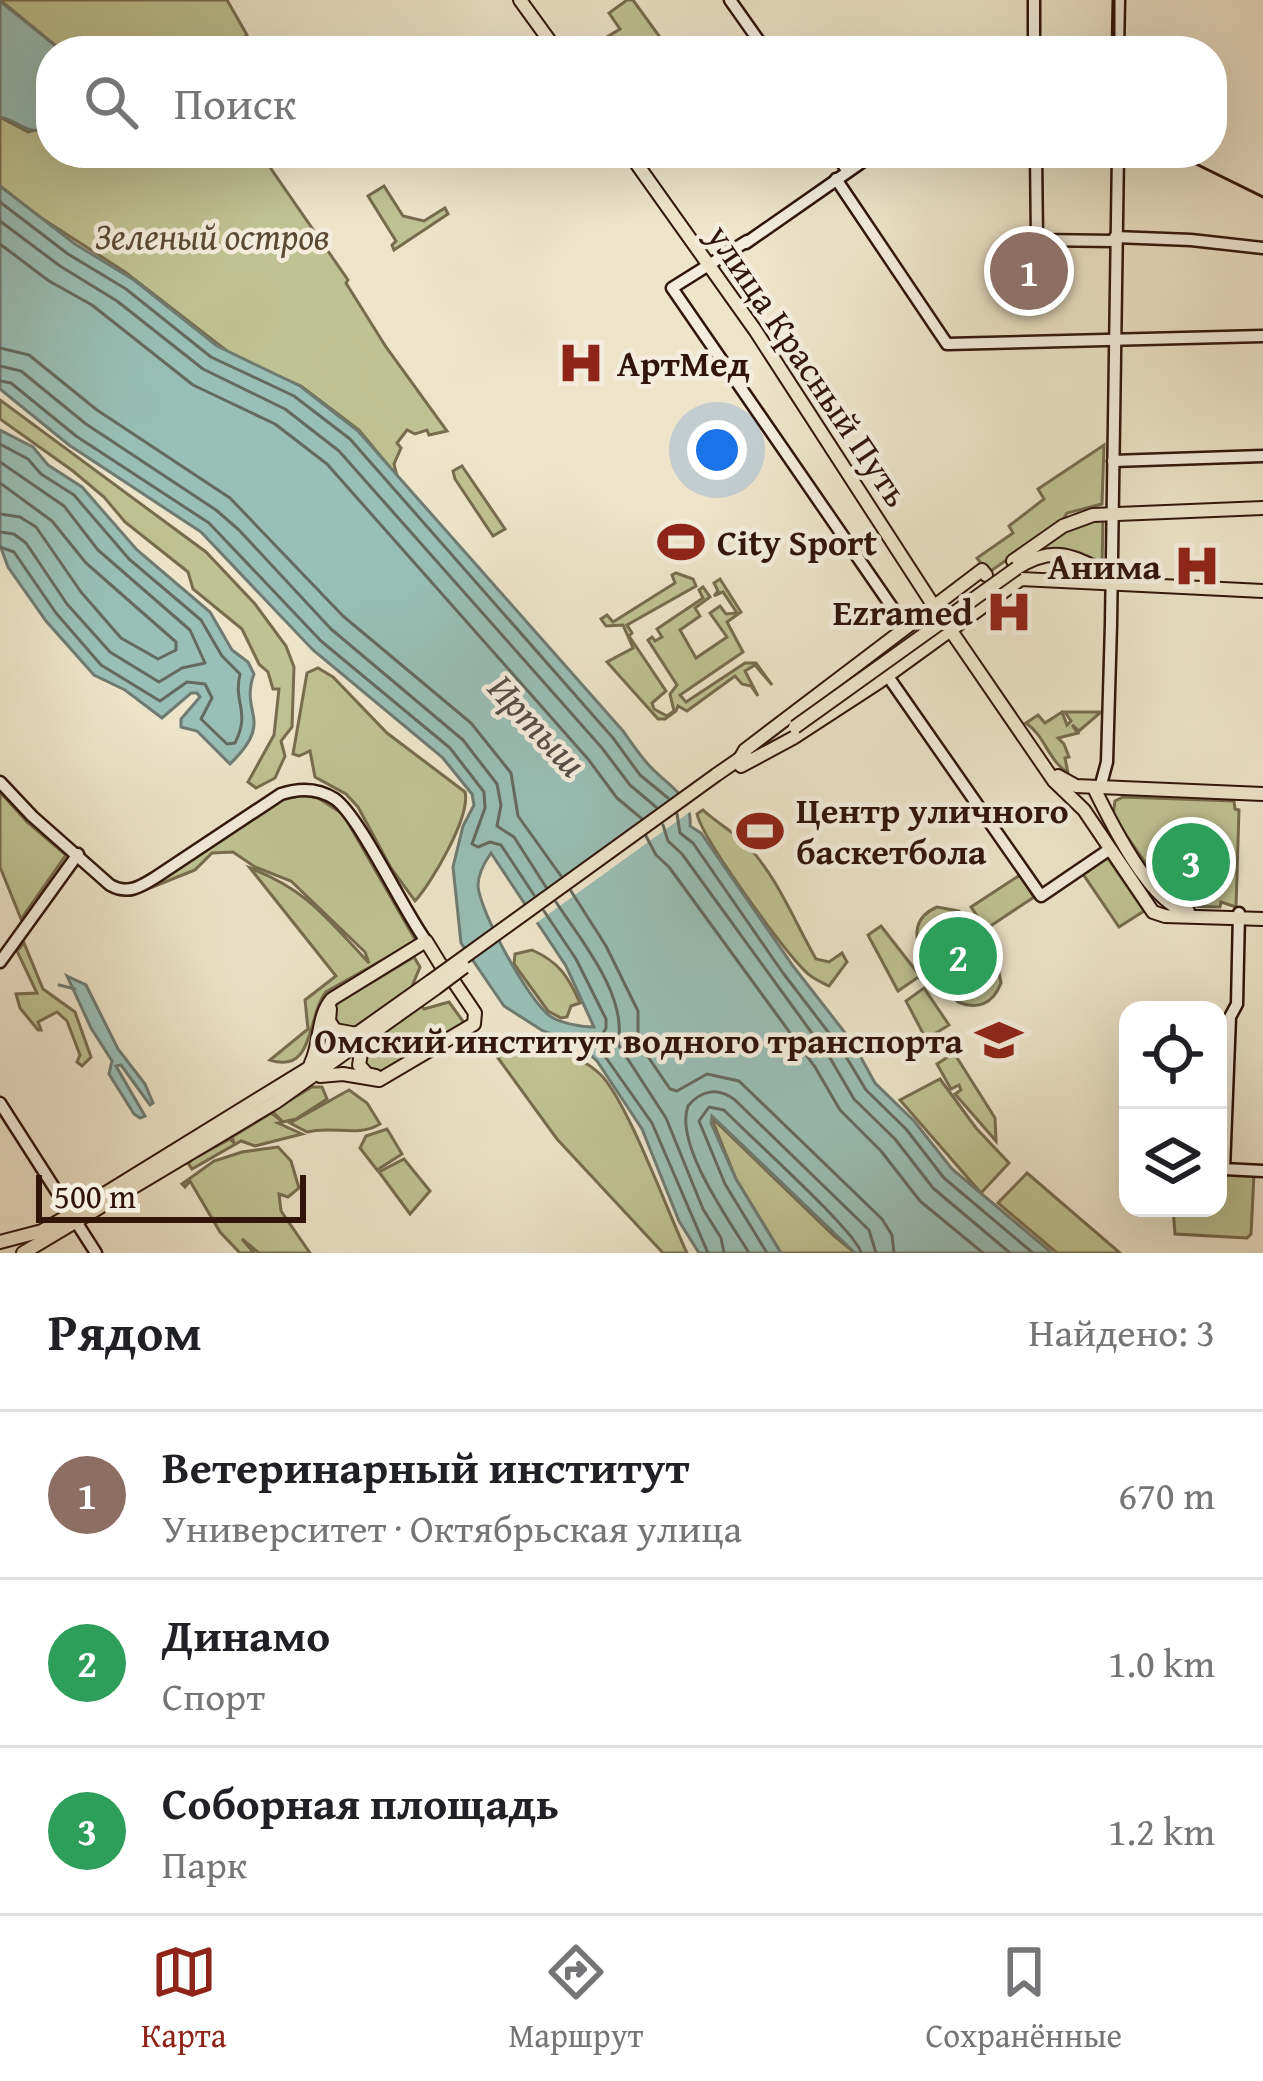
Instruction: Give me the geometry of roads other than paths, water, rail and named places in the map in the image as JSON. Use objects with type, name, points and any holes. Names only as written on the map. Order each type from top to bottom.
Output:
[{"type":"main road","points":[[524,0],[549,36]]},
{"type":"main road","name":"улица Красный Путь","points":[[643,168],[938,607]]},
{"type":"main road","points":[[23,1253],[310,1073],[1071,522],[1113,512],[1263,508]]},
{"type":"main road","points":[[1015,565],[1053,553],[1075,557],[1112,579]]},
{"type":"main road","points":[[741,762],[770,730],[984,572]]},
{"type":"main road","points":[[741,762],[793,738],[998,591],[1028,578],[1112,579],[1263,591]]},
{"type":"main road","points":[[951,626],[1059,777],[1070,785],[1095,791],[1263,796]]},
{"type":"main road","points":[[951,626],[1045,768],[1077,803],[1156,914],[1263,916]]},
{"type":"main road","points":[[1077,803],[1078,794],[1095,791]]},
{"type":"main road","points":[[1095,791],[1166,903],[1181,911],[1239,916]]},
{"type":"main road","points":[[1120,792],[1111,810],[1120,835]]},
{"type":"main road","points":[[1110,849],[1120,835]]},
{"type":"main road","points":[[1130,879],[1143,870]]},
{"type":"main road","points":[[360,1037],[332,1026],[328,1016],[333,1004],[427,943]]},
{"type":"main road","points":[[310,1073],[379,1080],[474,1024],[475,1013],[427,943]]},
{"type":"main road","points":[[310,1073],[329,1001],[427,943]]},
{"type":"main road","points":[[360,1037],[359,1065],[367,1074],[379,1076],[468,1023],[471,1014],[452,985]]},
{"type":"main road","points":[[0,1242],[74,1218]]},
{"type":"street","points":[[730,0],[755,36]]},
{"type":"street","points":[[1034,0],[1034,36]]},
{"type":"street","points":[[1115,0],[1115,36]]},
{"type":"street","points":[[851,168],[674,290],[905,626]]},
{"type":"street","points":[[1036,168],[1038,241],[1191,240],[1263,248]]},
{"type":"street","points":[[1095,791],[1107,762],[1115,168]]},
{"type":"street","points":[[836,179],[947,344],[1263,336]]},
{"type":"street","points":[[1113,461],[1263,456]]},
{"type":"street","points":[[887,675],[1041,896],[1110,849]]},
{"type":"street","points":[[1107,762],[1120,792]]},
{"type":"street","points":[[0,782],[110,885],[132,890],[281,794],[316,791],[333,798],[349,814],[427,943]]},
{"type":"street","points":[[0,962],[78,854]]},
{"type":"street","points":[[1239,916],[1224,1169],[1263,1171]]},
{"type":"street","points":[[0,1103],[96,1253]]},
{"type":"water","points":[[0,1],[43,36],[36,36],[36,130],[0,117]]},
{"type":"water","name":"Иртыш","points":[[0,186],[75,244],[134,280],[217,346],[300,386],[358,431],[682,798],[690,826],[701,833],[853,1043],[875,1083],[914,1121],[952,1169],[1052,1253],[855,1253],[712,1116],[736,1179],[781,1253],[699,1253],[679,1221],[642,1129],[597,1061],[577,1043],[543,1031],[504,1006],[461,943],[453,867],[463,826],[474,805],[472,794],[442,757],[313,650],[201,532],[69,445],[0,389]],"holes":[[[491,853],[566,966],[594,1027],[550,1016],[518,975],[487,915],[478,886]]]},
{"type":"water","points":[[0,430],[33,447],[48,465],[82,487],[137,550],[210,612],[232,650],[248,662],[254,674],[250,699],[254,727],[230,764],[197,731],[181,727],[181,719],[200,697],[197,693],[162,718],[125,690],[94,675],[46,621],[8,567],[0,545]]},
{"type":"water","points":[[67,976],[86,985],[118,1049],[145,1084],[150,1105],[121,1065],[116,1066],[145,1116],[134,1114],[109,1074],[112,1061]]},
{"type":"waterway","points":[[59,985],[75,989]]},
{"type":"tram line","points":[[1114,0],[1114,36]]},
{"type":"tram line","points":[[1204,168],[1263,197]]},
{"type":"place","name":"Ветеринарный институт","points":[[1029,271]]},
{"type":"place","name":"АртМед","points":[[581,363]]},
{"type":"place","name":"City Sport","points":[[681,542]]},
{"type":"place","name":"Анима","points":[[1197,566]]},
{"type":"place","name":"Ezramed","points":[[1009,612]]},
{"type":"place","name":"Центр уличного баскетбола","points":[[760,831]]},
{"type":"place","name":"Соборная площадь","points":[[1191,862]]},
{"type":"place","name":"Динамо","points":[[958,956]]},
{"type":"place","name":"Омский институт водного транспорта","points":[[999,1040]]},
{"type":"park label","name":"Зеленый остров","points":[[212,236]]}]
